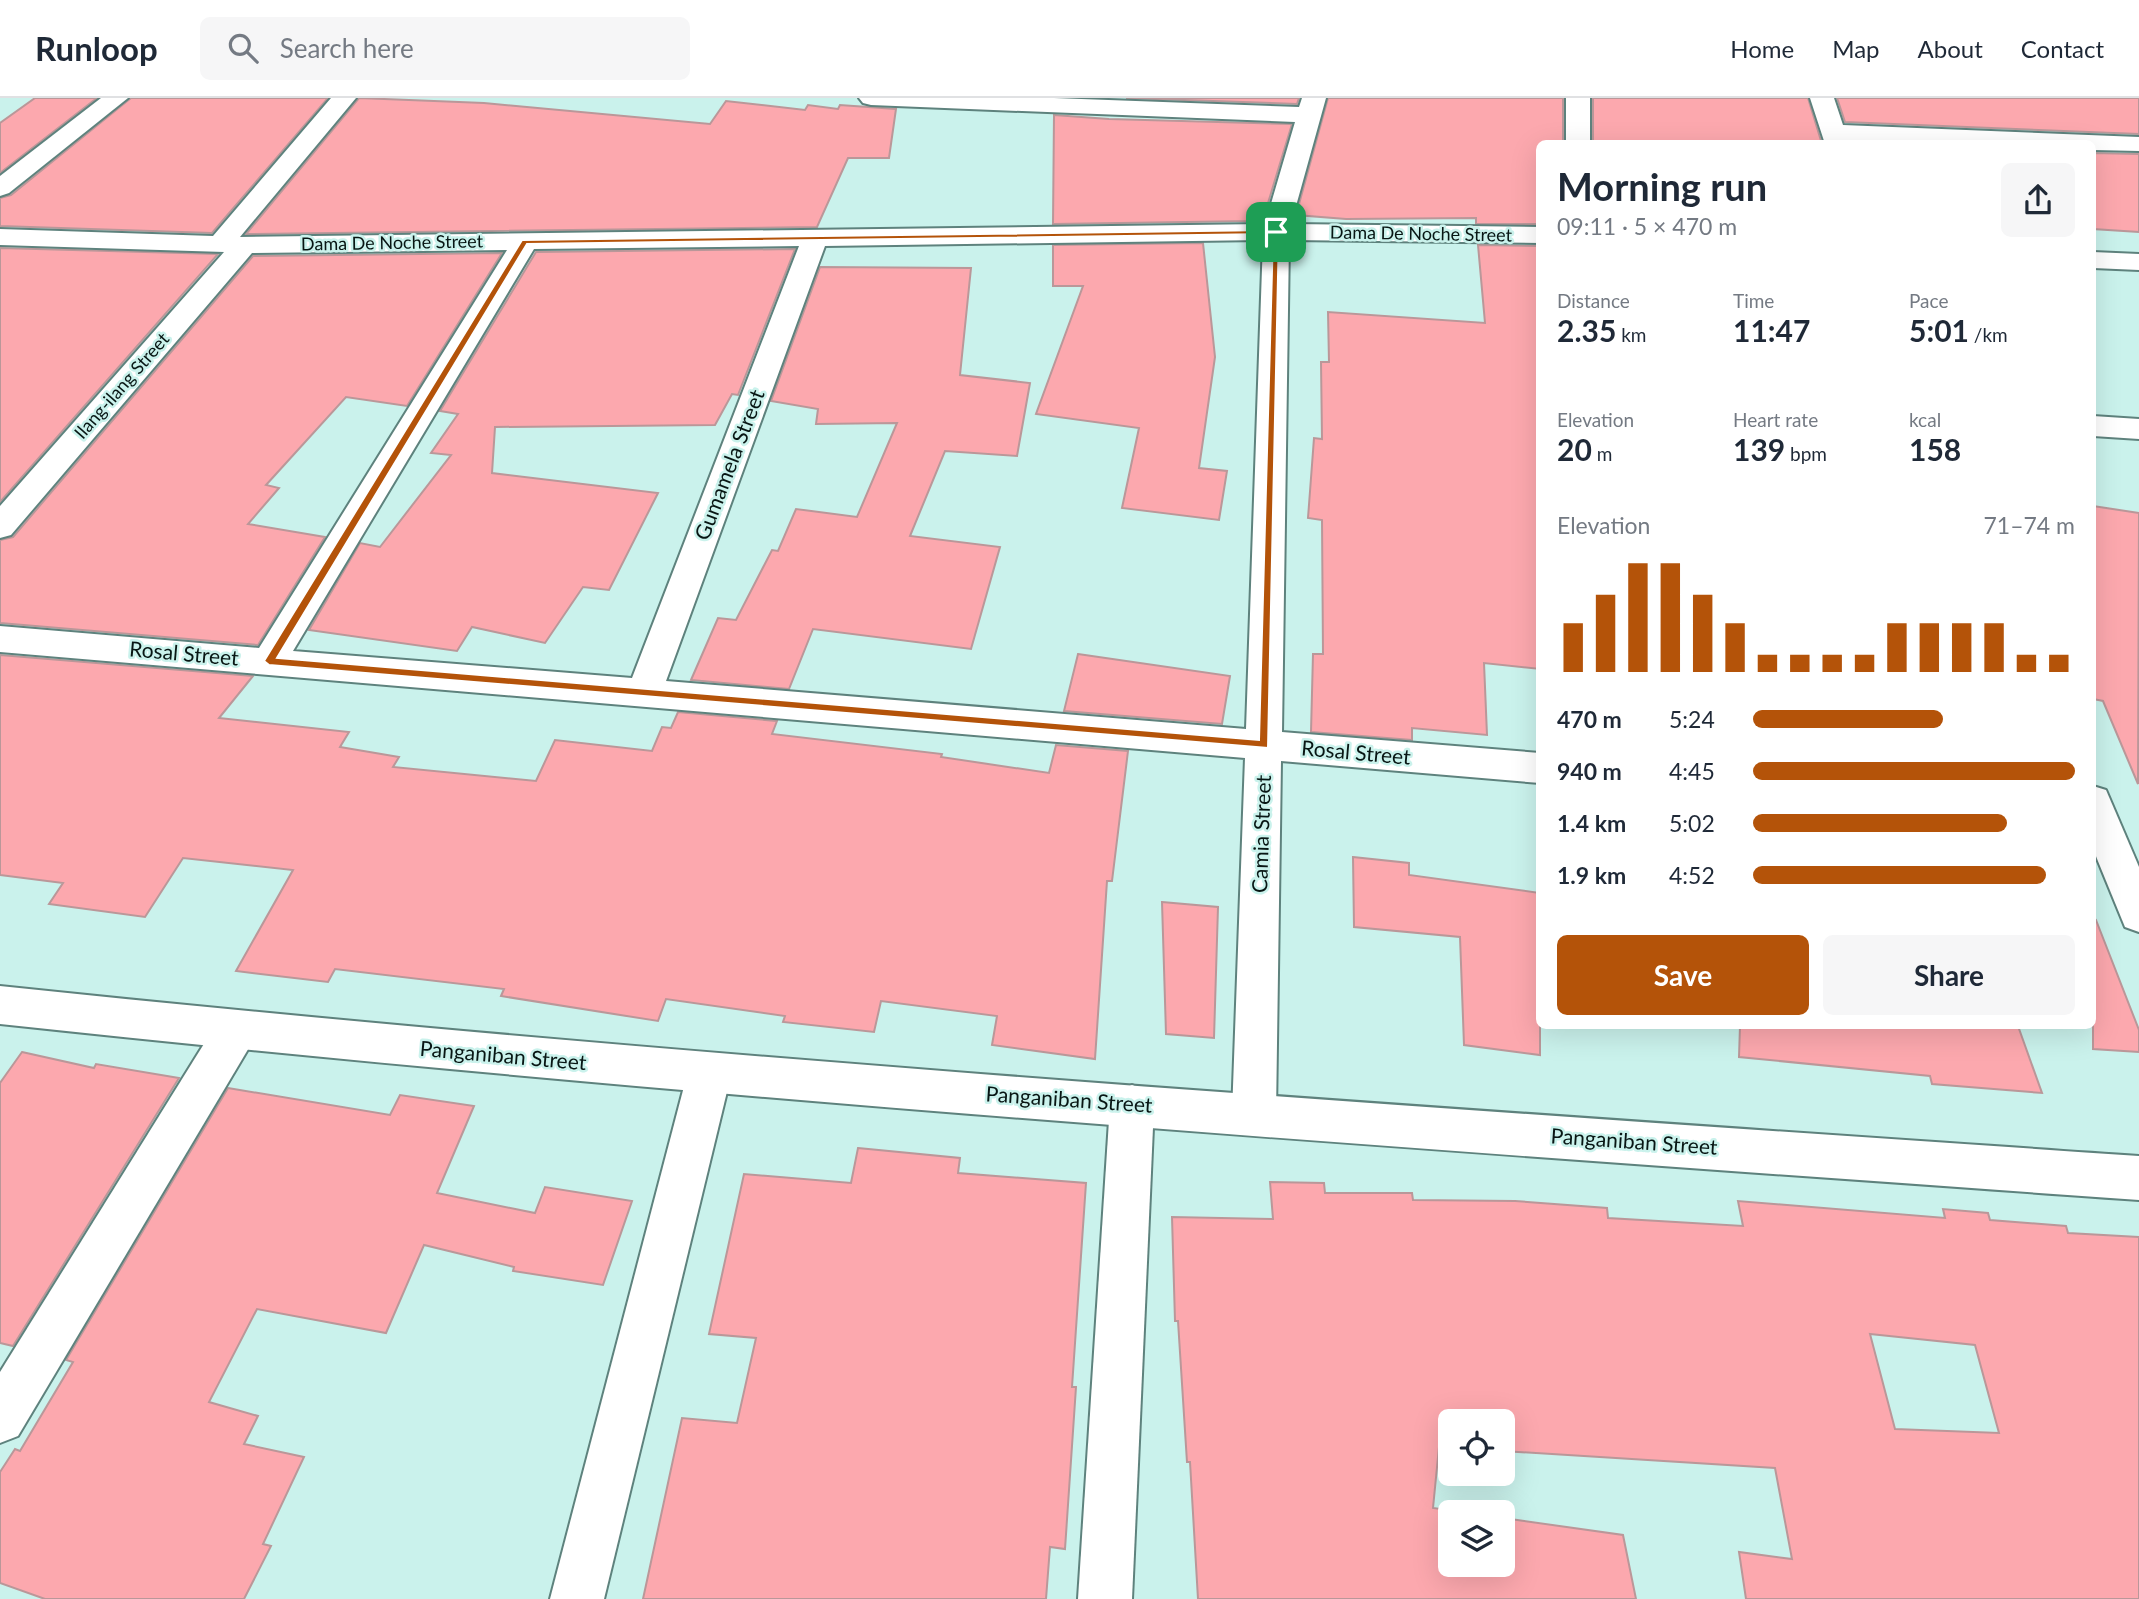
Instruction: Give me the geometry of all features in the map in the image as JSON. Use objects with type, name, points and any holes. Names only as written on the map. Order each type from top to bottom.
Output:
[{"type":"street","points":[[0,188],[116,98]]},
{"type":"street","name":"Ilang-ilang Street","points":[[0,527],[232,245],[344,98]]},
{"type":"street","points":[[871,98],[1312,106]]},
{"type":"street","points":[[1578,98],[1578,140]]},
{"type":"street","points":[[1822,98],[1836,138],[1937,140]]},
{"type":"street","name":"Camia Street","points":[[1254,1114],[1276,232],[1312,106]]},
{"type":"street","points":[[2096,143],[2139,144]]},
{"type":"street","name":"Dama De Noche Street","points":[[0,237],[232,245],[1276,232],[1536,235]]},
{"type":"street","name":"Gumamela Street","points":[[644,693],[815,238]]},
{"type":"street","points":[[269,661],[525,242]]},
{"type":"street","points":[[2096,260],[2139,262]]},
{"type":"street","points":[[2096,426],[2139,429]]},
{"type":"street","name":"Rosal Street","points":[[0,639],[1536,768]]},
{"type":"street","points":[[2096,813],[2139,915]]},
{"type":"street","name":"Panganiban Street","points":[[0,1005],[235,1032],[709,1075],[2139,1178]]},
{"type":"street","points":[[0,1418],[235,1032]]},
{"type":"street","points":[[577,1599],[709,1075]]},
{"type":"street","points":[[1105,1599],[1132,1105]]},
{"type":"building","points":[[35,98],[97,98],[0,173],[0,123]]},
{"type":"building","points":[[131,98],[328,98],[212,233],[0,226],[0,198],[11,195]]},
{"type":"building","points":[[359,98],[484,103],[710,124],[726,101],[805,110],[808,105],[838,109],[840,105],[896,109],[889,158],[848,158],[817,227],[246,234]]},
{"type":"building","points":[[1126,98],[1299,98],[1297,104]]},
{"type":"building","points":[[1328,98],[1563,98],[1563,140],[1536,140],[1536,224],[1476,224],[1476,218],[1346,219],[1296,215]]},
{"type":"building","points":[[1593,98],[1808,98],[1821,140],[1593,140]]},
{"type":"building","points":[[1837,98],[2139,98],[2139,134],[1845,122]]},
{"type":"building","points":[[1054,115],[1292,124],[1265,213],[1251,212],[1252,221],[1053,224]]},
{"type":"building","points":[[2096,153],[2139,154],[2139,232],[2096,229]]},
{"type":"building","points":[[1203,243],[1215,357],[1199,468],[1227,471],[1219,520],[1122,508],[1139,428],[1036,414],[1083,286],[1053,286],[1053,245]]},
{"type":"building","points":[[1478,245],[1536,246],[1536,669],[1484,663],[1487,735],[1412,728],[1412,740],[1311,732],[1313,654],[1323,654],[1322,520],[1308,518],[1314,438],[1322,439],[1321,362],[1329,362],[1328,312],[1485,323]]},
{"type":"building","points":[[0,248],[218,254],[0,502]]},
{"type":"building","points":[[795,249],[738,395],[732,394],[715,425],[495,427],[492,473],[658,493],[609,590],[583,587],[545,643],[472,627],[457,651],[309,630],[360,543],[380,547],[451,455],[431,453],[458,414],[440,411],[536,252]]},
{"type":"building","points":[[502,253],[407,406],[346,397],[266,485],[279,488],[248,524],[325,537],[258,645],[0,623],[0,540],[13,537],[253,256]]},
{"type":"building","points":[[820,267],[971,268],[960,375],[1030,383],[1017,456],[945,451],[910,536],[1000,547],[971,649],[813,629],[789,689],[691,680],[718,618],[736,620],[772,550],[778,551],[796,509],[857,517],[897,423],[816,424],[818,409],[771,401]]},
{"type":"building","points":[[2096,506],[2139,513],[2138,784],[2103,701],[2096,700]]},
{"type":"building","points":[[1078,654],[1230,676],[1222,724],[1064,711]]},
{"type":"building","points":[[0,655],[253,676],[219,718],[349,732],[340,747],[399,757],[393,767],[536,781],[555,740],[652,751],[662,727],[671,728],[678,712],[777,721],[772,734],[942,754],[941,757],[1049,773],[1056,745],[1128,751],[1112,881],[1107,881],[1095,1059],[992,1045],[997,1016],[881,1001],[874,1032],[783,1022],[785,1016],[666,999],[658,1021],[501,996],[504,989],[335,969],[328,982],[236,971],[293,870],[183,858],[145,917],[49,904],[63,883],[0,875]]},
{"type":"building","points":[[1353,857],[1409,863],[1409,875],[1536,892],[1536,1029],[1540,1029],[1540,1055],[1464,1045],[1460,937],[1354,927]]},
{"type":"building","points":[[1162,902],[1218,907],[1214,1038],[1166,1034]]},
{"type":"building","points":[[2096,920],[2139,1030],[2139,1052],[2093,1049],[2093,1029],[2096,1029]]},
{"type":"building","points":[[1740,1029],[2019,1029],[2042,1093],[1932,1084],[1930,1076],[1739,1057]]},
{"type":"building","points":[[22,1052],[94,1068],[96,1064],[179,1078],[13,1346],[0,1343],[0,1083]]},
{"type":"building","points":[[228,1088],[390,1115],[400,1095],[474,1106],[437,1193],[535,1213],[545,1187],[632,1201],[603,1285],[513,1271],[514,1267],[424,1245],[386,1333],[257,1309],[209,1402],[258,1416],[244,1444],[304,1457],[263,1544],[271,1546],[244,1599],[45,1599],[0,1583],[0,1472],[15,1449],[20,1451],[73,1362],[66,1360]]},
{"type":"building","points":[[858,1148],[960,1158],[958,1173],[1086,1183],[1072,1387],[1076,1387],[1065,1549],[1050,1547],[1046,1599],[643,1599],[682,1418],[737,1423],[756,1338],[709,1334],[744,1174],[851,1183]]},
{"type":"building","points":[[1270,1182],[1324,1183],[1325,1193],[1412,1193],[1413,1200],[1515,1201],[1607,1208],[1608,1218],[1743,1226],[1738,1201],[1945,1218],[1943,1209],[1988,1213],[1990,1220],[2066,1226],[2068,1233],[2139,1237],[2139,1599],[1746,1599],[1739,1552],[1792,1559],[1775,1468],[1515,1452],[1515,1409],[1438,1409],[1438,1457],[1433,1508],[1438,1509],[1438,1577],[1515,1577],[1515,1520],[1623,1535],[1636,1599],[1198,1599],[1190,1462],[1187,1462],[1178,1321],[1175,1321],[1172,1217],[1273,1219]],"holes":[[[1870,1334],[1975,1345],[1999,1433],[1895,1429]]]},
{"type":"route","points":[[1276,232],[1264,745],[269,661],[525,242],[1276,232]]}]
